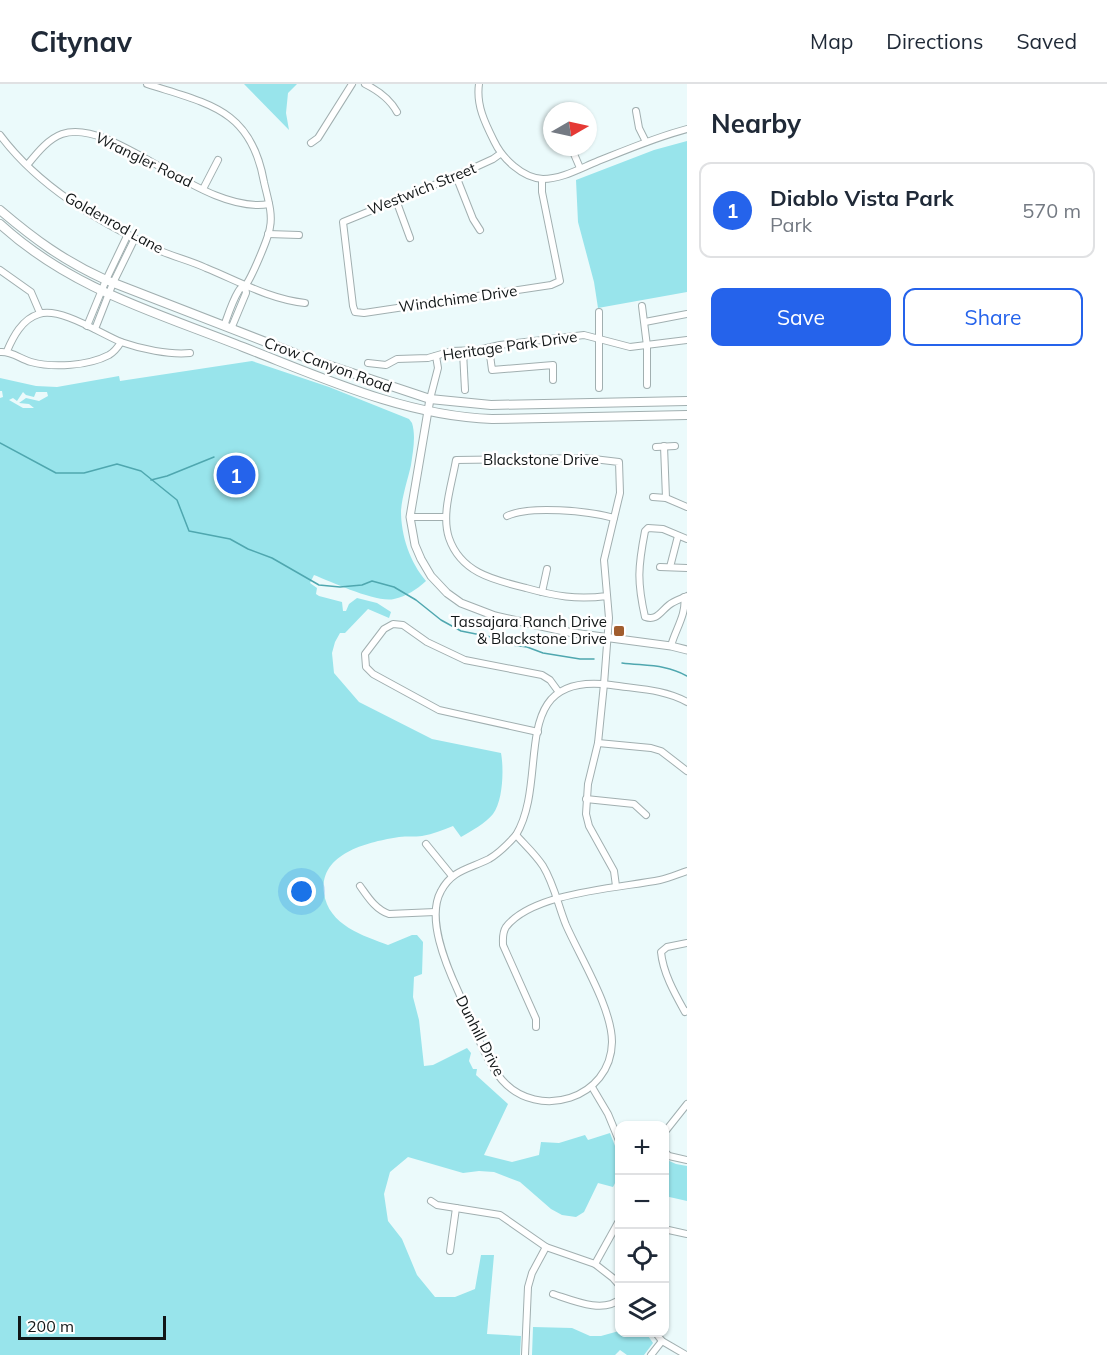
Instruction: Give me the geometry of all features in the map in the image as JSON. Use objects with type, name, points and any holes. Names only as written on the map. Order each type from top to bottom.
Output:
[{"type":"main road","name":"Crow Canyon Road","points":[[0,210],[47,249],[109,282],[366,379],[430,399],[491,405],[687,401]]},
{"type":"main road","name":"Crow Canyon Road","points":[[0,224],[44,260],[105,293],[371,395],[427,411],[492,419],[687,416]]},
{"type":"street","points":[[147,84],[212,105],[243,128],[257,153],[271,226],[245,286],[246,292],[227,327]]},
{"type":"street","points":[[310,143],[318,138],[352,84]]},
{"type":"street","points":[[365,84],[378,91],[392,103],[398,112]]},
{"type":"street","points":[[479,84],[479,106],[500,154],[514,167],[542,179],[561,176],[646,142],[687,129]]},
{"type":"street","points":[[636,111],[639,128],[646,142]]},
{"type":"street","name":"Wrangler Road","points":[[28,164],[54,138],[64,133],[77,132],[108,140],[235,203],[268,204]]},
{"type":"street","name":"Goldenrod Lane","points":[[0,135],[65,198],[135,238],[155,249],[204,267],[245,286],[291,302],[304,303]]},
{"type":"street","name":"Westwich Street","points":[[356,312],[353,306],[343,222],[456,176],[500,154]]},
{"type":"street","points":[[575,156],[580,168]]},
{"type":"street","points":[[203,189],[218,160]]},
{"type":"street","points":[[456,176],[473,219],[480,230]]},
{"type":"street","name":"Windchime Drive","points":[[356,312],[363,313],[540,287],[560,281],[542,192],[542,179]]},
{"type":"street","points":[[396,200],[410,238]]},
{"type":"street","points":[[95,329],[105,293],[128,234]]},
{"type":"street","points":[[268,234],[299,235]]},
{"type":"street","points":[[109,282],[135,238]]},
{"type":"street","points":[[0,270],[31,292],[40,313]]},
{"type":"street","points":[[87,326],[105,293]]},
{"type":"street","points":[[642,306],[647,346],[647,385]]},
{"type":"street","points":[[598,312],[600,325],[597,339],[599,388]]},
{"type":"street","points":[[122,342],[107,356],[66,364],[29,361],[3,352],[21,326],[40,313],[60,315],[122,342],[179,354],[189,352]]},
{"type":"street","points":[[645,322],[687,314]]},
{"type":"street","name":"Heritage Park Drive","points":[[368,363],[379,365],[397,359],[436,356],[452,351],[463,352],[584,335],[630,347],[687,340]]},
{"type":"street","points":[[489,348],[492,370],[553,365],[553,380]]},
{"type":"street","points":[[463,352],[465,390]]},
{"type":"street","points":[[436,356],[438,368],[427,411],[410,517],[415,545],[431,576],[447,593],[461,603],[495,616],[573,633],[687,650]]},
{"type":"street","points":[[664,446],[666,498]]},
{"type":"street","points":[[656,447],[675,446]]},
{"type":"street","name":"Blackstone Drive","points":[[607,596],[576,598],[542,592],[489,579],[471,568],[458,554],[449,538],[446,516],[456,460],[585,458],[619,462],[620,493],[604,560],[609,618],[604,684],[598,743],[586,799],[589,826],[614,871],[616,886]]},
{"type":"street","points":[[653,497],[666,498],[687,507]]},
{"type":"street","points":[[507,516],[520,512],[582,511],[614,518]]},
{"type":"street","points":[[410,517],[446,516]]},
{"type":"street","points":[[671,646],[677,625],[685,611],[685,597],[669,605],[655,618],[645,617],[638,588],[639,559],[645,531],[648,528],[655,527],[687,539]]},
{"type":"street","points":[[670,567],[678,536]]},
{"type":"street","points":[[660,567],[687,568]]},
{"type":"street","points":[[542,592],[547,569]]},
{"type":"street","points":[[537,732],[439,710],[373,674],[366,667],[365,654],[384,629],[393,624],[403,625],[427,642],[465,660],[542,675],[558,691]]},
{"type":"street","points":[[360,886],[373,903],[389,914],[435,912],[440,892],[452,876],[490,858],[516,835],[526,813],[542,711],[558,691],[571,686],[604,684],[663,692],[687,702]]},
{"type":"street","points":[[598,743],[661,751],[687,771]]},
{"type":"street","points":[[586,799],[634,804],[646,815]]},
{"type":"street","points":[[516,835],[544,868],[610,1026],[611,1054],[606,1068],[592,1087],[608,1114],[615,1134]]},
{"type":"street","points":[[426,844],[452,876]]},
{"type":"street","points":[[536,1027],[536,1019],[503,945],[503,934],[506,927],[516,918],[557,899],[661,879],[687,871]]},
{"type":"street","name":"Dunhill Drive","points":[[435,912],[442,951],[450,975],[488,1057],[503,1081],[521,1095],[548,1102],[574,1098],[592,1087]]},
{"type":"street","points":[[687,943],[667,947],[661,952],[662,962],[671,986],[685,1012],[687,1011]]},
{"type":"street","points":[[669,1127],[687,1104]]},
{"type":"street","points":[[669,1156],[687,1160]]},
{"type":"street","points":[[431,1201],[437,1205],[480,1210],[500,1215],[546,1246],[595,1263],[617,1283]]},
{"type":"street","points":[[450,1251],[456,1208]]},
{"type":"street","points":[[595,1263],[615,1228]]},
{"type":"street","points":[[669,1230],[687,1233]]},
{"type":"street","points":[[525,1355],[528,1287],[532,1273],[546,1246]]},
{"type":"street","points":[[553,1294],[603,1307],[615,1303]]},
{"type":"street","points":[[659,1337],[686,1355]]},
{"type":"street","points":[[651,1355],[662,1341]]},
{"type":"shaded area","points":[[244,84],[297,84],[288,93],[286,113],[289,130]]},
{"type":"shaded area","points":[[687,141],[687,292],[598,308],[594,282],[578,222],[576,180],[654,150]]},
{"type":"shaded area","points":[[252,361],[329,387],[409,419],[412,423],[413,449],[401,520],[411,557],[426,581],[415,590],[394,599],[376,598],[314,575],[310,583],[317,588],[316,594],[319,596],[342,602],[343,611],[346,611],[349,604],[357,598],[377,603],[391,612],[389,618],[368,609],[345,633],[340,633],[335,642],[332,653],[334,673],[359,702],[432,739],[501,753],[501,793],[493,814],[478,827],[461,837],[453,826],[422,836],[399,837],[374,842],[348,852],[329,868],[324,893],[332,913],[348,928],[358,933],[388,945],[412,935],[417,935],[423,942],[422,974],[414,977],[413,997],[419,1020],[424,1066],[433,1065],[467,1048],[471,1053],[469,1061],[473,1069],[477,1069],[476,1075],[508,1104],[484,1155],[512,1162],[539,1155],[541,1142],[559,1143],[585,1135],[588,1140],[610,1133],[615,1145],[615,1183],[613,1187],[598,1183],[584,1212],[576,1217],[562,1215],[551,1209],[520,1182],[494,1172],[463,1173],[408,1157],[390,1172],[384,1194],[388,1221],[402,1239],[417,1275],[435,1297],[455,1297],[475,1289],[481,1255],[494,1255],[487,1334],[521,1336],[520,1355],[0,1355],[0,398],[3,397],[0,391],[0,378],[36,386],[57,387],[119,376],[120,381]],"holes":[[[23,392],[34,397],[36,392],[47,392],[48,396],[39,401],[26,398],[19,403],[29,404],[34,408],[23,408],[9,400],[13,398],[17,401]]]},
{"type":"shaded area","points":[[669,1161],[687,1166],[687,1201],[669,1197]]},
{"type":"shaded area","points":[[533,1327],[572,1328],[590,1336],[615,1332],[615,1337],[649,1337],[653,1343],[644,1355],[627,1355],[620,1350],[615,1355],[532,1355]]},
{"type":"waterway","points":[[0,443],[56,473],[84,473],[117,464],[141,471],[177,500],[189,531],[230,539],[272,558],[319,585],[340,587],[362,585],[372,581],[394,587],[461,631],[491,637],[543,653],[594,659]]},
{"type":"waterway","points":[[151,480],[214,457]]},
{"type":"waterway","points":[[622,663],[664,667],[687,676]]},
{"type":"place","name":"Diablo Vista Park","points":[[236,475]]},
{"type":"place","name":"Tassajara Ranch Drive & Blackstone Drive","points":[[619,631]]}]
